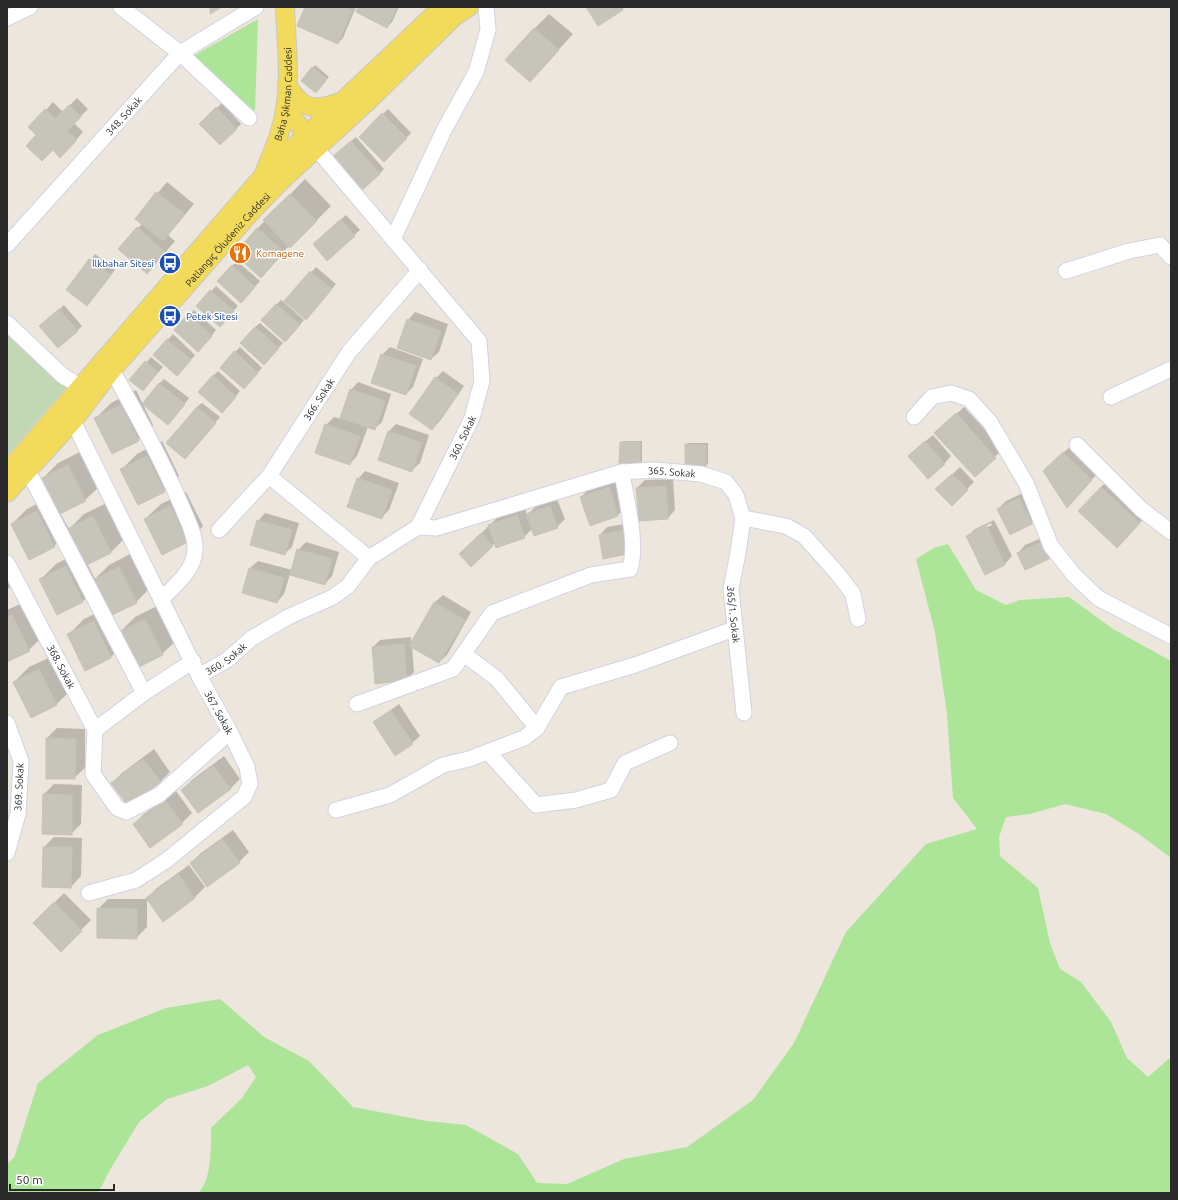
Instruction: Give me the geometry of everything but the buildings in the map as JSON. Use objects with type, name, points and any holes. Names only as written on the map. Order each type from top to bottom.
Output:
[{"type":"main road","name":"Baha Şıkman Caddesi","points":[[262,178],[276,144],[286,108],[287,84],[285,7]]},
{"type":"main road","name":"Patlangıç Öludeniz Caddesi","points":[[7,471],[262,178],[367,102],[455,16],[469,7]]},
{"type":"main road","name":"Patlangıç Öludeniz Caddesi","points":[[7,493],[73,421],[112,370],[311,143],[345,100],[438,8]]},
{"type":"main road","points":[[287,84],[296,100],[311,106],[323,107],[345,100]]},
{"type":"main road","points":[[286,108],[311,143]]},
{"type":"street","points":[[7,18],[30,7]]},
{"type":"street","points":[[121,7],[180,53],[249,118]]},
{"type":"street","name":"348. Sokak","points":[[7,245],[180,53],[256,7]]},
{"type":"street","points":[[393,238],[444,130],[476,72],[488,30],[486,7]]},
{"type":"street","name":"360. Sokak","points":[[199,676],[227,660],[252,638],[288,617],[333,596],[348,586],[369,558],[418,528],[472,418],[482,381],[479,340],[311,143]]},
{"type":"street","points":[[1066,271],[1129,251],[1160,245],[1171,257]]},
{"type":"street","name":"366. Sokak","points":[[219,530],[269,476],[349,352],[420,270]]},
{"type":"street","points":[[7,323],[63,376],[80,386]]},
{"type":"street","points":[[1111,397],[1171,369]]},
{"type":"street","points":[[112,370],[175,491],[190,526],[195,547],[192,562],[179,583],[161,599]]},
{"type":"street","points":[[914,417],[932,397],[951,393],[969,399],[990,422],[1026,483],[1051,546],[1074,575],[1098,598],[1171,636]]},
{"type":"street","name":"367. Sokak","points":[[73,421],[193,661],[199,676],[230,732],[248,773],[250,784],[244,797],[167,860],[136,880],[89,893]]},
{"type":"street","points":[[1077,445],[1142,509],[1171,532]]},
{"type":"street","name":"365. Sokak","points":[[418,528],[436,528],[622,472],[655,470],[701,474],[726,482],[736,495],[743,518]]},
{"type":"street","points":[[28,471],[144,692]]},
{"type":"street","points":[[357,704],[453,669],[492,613],[591,575],[630,569],[634,556],[633,543],[622,472]]},
{"type":"street","points":[[269,476],[369,558]]},
{"type":"street","points":[[743,518],[786,526],[804,536],[838,574],[853,594],[858,619]]},
{"type":"street","name":"365/1. Sokak","points":[[743,518],[738,553],[730,589],[744,712]]},
{"type":"street","name":"368. Sokak","points":[[7,563],[95,730]]},
{"type":"street","points":[[336,810],[390,795],[443,765],[469,759],[524,738],[536,728],[561,687],[635,665],[734,629]]},
{"type":"street","points":[[464,654],[497,679],[536,728]]},
{"type":"street","points":[[193,661],[144,692],[95,730],[92,774],[117,808],[126,812],[159,795],[230,732]]},
{"type":"street","name":"369. Sokak","points":[[7,722],[21,761],[18,814],[7,853]]},
{"type":"street","points":[[488,752],[536,805],[576,800],[611,790],[625,763],[670,743]]},
{"type":"green space","points":[[258,19],[255,111],[188,59]]},
{"type":"green space","points":[[7,333],[67,387],[7,456]]},
{"type":"green space","points":[[948,544],[976,590],[1006,605],[1020,600],[1069,597],[1113,629],[1171,661],[1171,858],[1139,834],[1106,814],[1065,804],[1030,814],[1006,817],[999,837],[1000,856],[1038,888],[1050,943],[1060,969],[1081,982],[1111,1022],[1127,1058],[1148,1077],[1171,1057],[1171,1193],[198,1193],[206,1180],[210,1162],[211,1128],[242,1098],[256,1077],[248,1065],[208,1086],[167,1099],[139,1122],[111,1168],[98,1193],[7,1193],[7,1164],[14,1158],[38,1083],[98,1035],[166,1008],[220,999],[264,1037],[309,1061],[353,1107],[427,1121],[466,1125],[518,1154],[537,1183],[567,1184],[624,1159],[687,1147],[753,1100],[794,1043],[846,932],[926,844],[977,829],[953,798],[947,714],[935,632],[916,559],[934,548]]},
{"type":"place","name":"Komagene","points":[[240,253]]},
{"type":"place","name":"İlkbahar Sitesi","points":[[170,263]]},
{"type":"place","name":"Petek Sitesi","points":[[170,316]]}]
